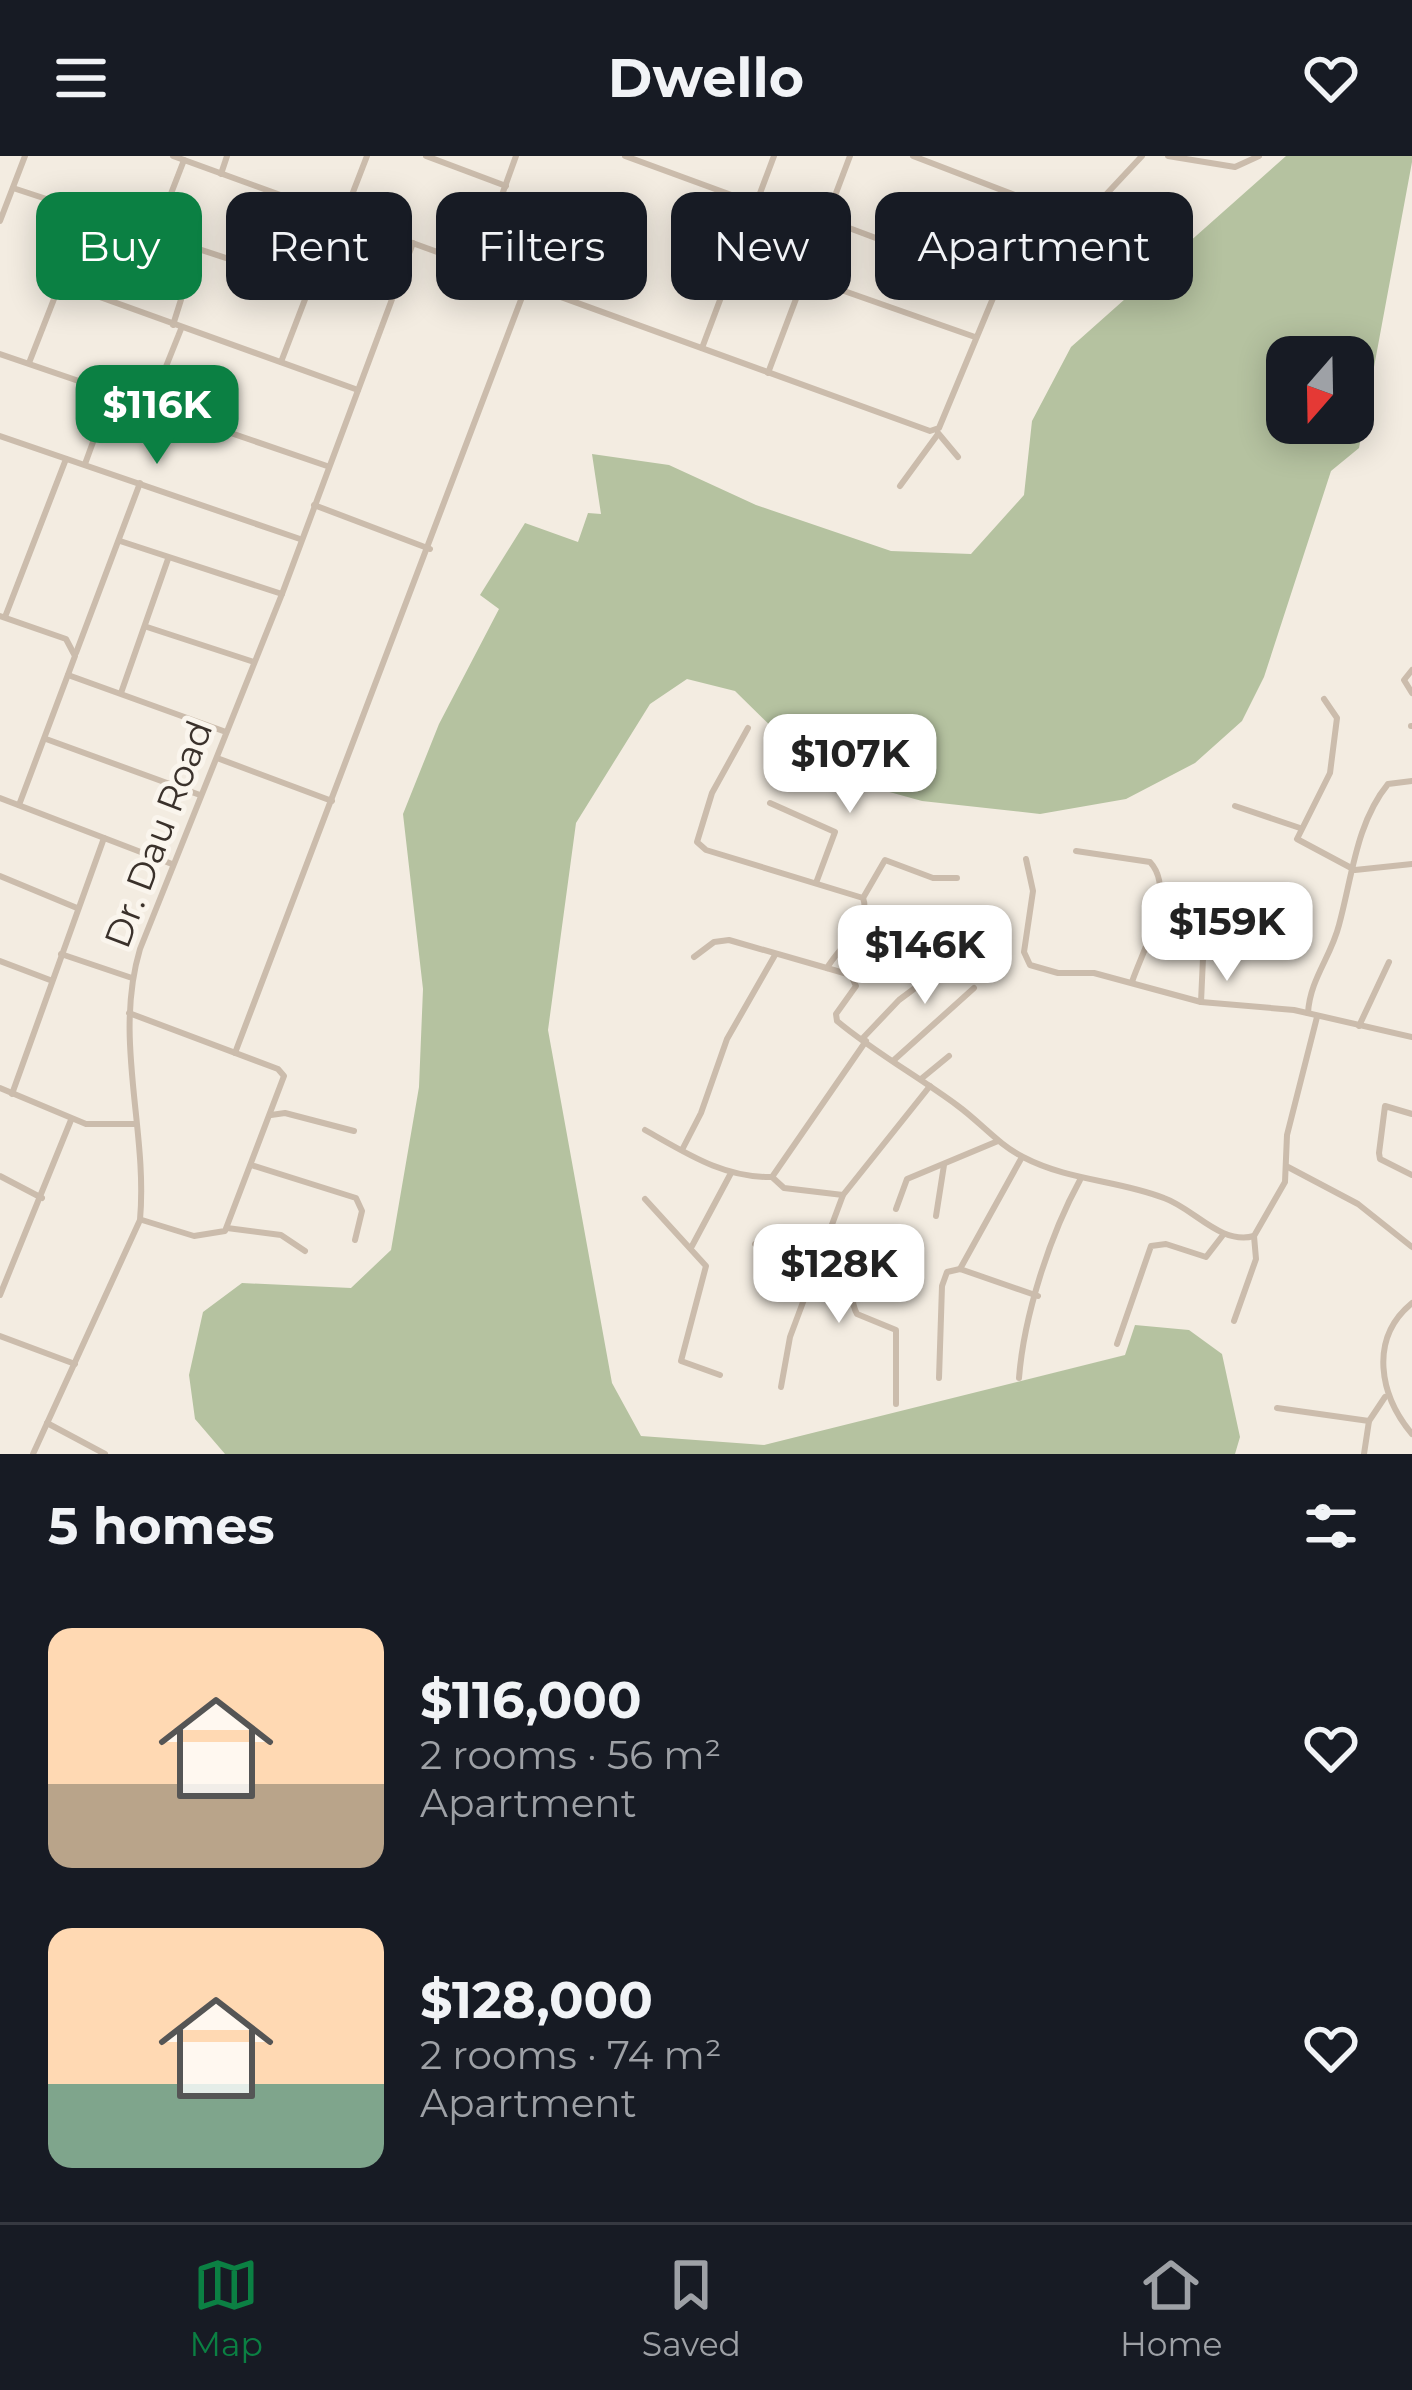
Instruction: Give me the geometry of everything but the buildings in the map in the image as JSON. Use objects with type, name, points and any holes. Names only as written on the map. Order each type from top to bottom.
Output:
[{"type":"street","points":[[0,221],[25,156]]},
{"type":"street","points":[[173,156],[271,192]]},
{"type":"street","points":[[221,174],[227,156]]},
{"type":"street","points":[[351,192],[367,156]]},
{"type":"street","points":[[426,156],[506,186]]},
{"type":"street","points":[[504,192],[516,156]]},
{"type":"street","points":[[625,156],[725,192]]},
{"type":"street","points":[[760,192],[774,156]]},
{"type":"street","points":[[835,192],[850,156]]},
{"type":"street","points":[[913,156],[1007,192]]},
{"type":"street","points":[[1108,192],[1142,156]]},
{"type":"street","points":[[1168,156],[1234,167],[1258,156]]},
{"type":"street","points":[[172,192],[184,160]]},
{"type":"street","points":[[13,188],[36,195]]},
{"type":"street","points":[[413,243],[436,251]]},
{"type":"street","name":"Dr. Dau Road","points":[[33,1454],[140,1220],[142,1190],[128,1013],[132,978],[413,243]]},
{"type":"street","points":[[851,293],[975,337]]},
{"type":"street","points":[[29,363],[54,300]]},
{"type":"street","points":[[107,300],[358,390]]},
{"type":"street","points":[[151,404],[184,300]]},
{"type":"street","points":[[281,362],[303,300]]},
{"type":"street","points":[[235,1053],[521,300]]},
{"type":"street","points":[[571,300],[938,432],[958,457]]},
{"type":"street","points":[[702,348],[721,300]]},
{"type":"street","points":[[769,373],[795,300]]},
{"type":"street","points":[[900,486],[938,432],[989,300]]},
{"type":"street","points":[[0,354],[327,466]]},
{"type":"street","points":[[85,464],[112,390]]},
{"type":"street","points":[[0,436],[300,539]]},
{"type":"street","points":[[66,459],[2,617],[66,639],[75,656]]},
{"type":"street","points":[[19,806],[140,483]]},
{"type":"street","points":[[314,505],[430,550]]},
{"type":"street","points":[[120,541],[281,594]]},
{"type":"street","points":[[121,693],[168,559]]},
{"type":"street","points":[[147,627],[254,662]]},
{"type":"street","points":[[1412,670],[1404,680],[1412,693]]},
{"type":"street","points":[[68,675],[226,732]]},
{"type":"street","points":[[1324,698],[1337,718],[1331,767],[1300,828],[1299,841],[1355,870],[1412,864]]},
{"type":"street","points":[[748,728],[712,793],[697,842],[706,850],[863,898],[867,905],[862,921],[827,968]]},
{"type":"street","points":[[44,739],[200,795]]},
{"type":"street","points":[[216,758],[332,801]]},
{"type":"street","points":[[1308,1013],[1312,983],[1339,928],[1366,821],[1381,793],[1393,782],[1412,781]]},
{"type":"street","points":[[0,810],[2,799],[172,864]]},
{"type":"street","points":[[770,803],[835,832],[816,883]]},
{"type":"street","points":[[1235,806],[1300,828]]},
{"type":"street","points":[[12,1094],[104,838]]},
{"type":"street","points":[[1076,851],[1150,862],[1161,876],[1160,898],[1132,982]]},
{"type":"street","points":[[1026,859],[1033,891],[1025,959],[1058,974],[1078,971],[1201,1002],[1308,1013],[1412,1037]]},
{"type":"street","points":[[863,898],[884,860],[933,878],[957,878]]},
{"type":"street","points":[[0,876],[77,908]]},
{"type":"street","points":[[1201,1002],[1207,892]]},
{"type":"street","points":[[694,958],[721,940],[856,978],[836,1018],[1022,1157],[1081,1180],[1131,1187],[1167,1199],[1223,1235],[1254,1236]]},
{"type":"street","points":[[60,953],[132,978]]},
{"type":"street","points":[[772,1177],[864,1040],[899,1000],[962,953]]},
{"type":"street","points":[[682,1150],[728,1039],[775,955]]},
{"type":"street","points":[[0,961],[50,980]]},
{"type":"street","points":[[1359,1027],[1389,962]]},
{"type":"street","points":[[894,1060],[974,988]]},
{"type":"street","points":[[128,1013],[284,1074],[227,1228],[217,1235],[194,1236],[140,1220]]},
{"type":"street","points":[[1234,1321],[1256,1259],[1254,1236],[1278,1200],[1288,1167],[1287,1135],[1317,1017]]},
{"type":"street","points":[[921,1079],[949,1056]]},
{"type":"street","points":[[781,1387],[790,1336],[843,1195],[930,1086]]},
{"type":"street","points":[[0,1088],[71,1120],[98,1126],[134,1124]]},
{"type":"street","points":[[1412,1114],[1384,1106],[1379,1153],[1380,1159],[1412,1175]]},
{"type":"street","points":[[269,1116],[286,1112],[354,1131]]},
{"type":"street","points":[[0,1294],[71,1120]]},
{"type":"street","points":[[645,1130],[731,1173],[772,1177],[784,1188],[843,1195]]},
{"type":"street","points":[[896,1210],[907,1179],[998,1141]]},
{"type":"street","points":[[960,1270],[1022,1157]]},
{"type":"street","points":[[936,1216],[944,1165]]},
{"type":"street","points":[[251,1166],[356,1198],[362,1210],[355,1240]]},
{"type":"street","points":[[1288,1167],[1358,1204],[1412,1247]]},
{"type":"street","points":[[692,1246],[731,1173]]},
{"type":"street","points":[[0,1176],[42,1198]]},
{"type":"street","points":[[1019,1378],[1022,1351],[1059,1223],[1081,1180]]},
{"type":"street","points":[[645,1198],[704,1258],[706,1272],[681,1361],[720,1375]]},
{"type":"street","points":[[828,1227],[837,1264],[850,1281],[850,1300],[857,1314],[896,1330],[896,1404]]},
{"type":"street","points":[[227,1228],[281,1235],[305,1251]]},
{"type":"street","points":[[1117,1344],[1151,1246],[1166,1244],[1206,1257],[1223,1235]]},
{"type":"street","points":[[755,1244],[818,1254]]},
{"type":"street","points":[[0,1261],[10,1267]]},
{"type":"street","points":[[939,1378],[942,1286],[947,1271],[960,1270],[1038,1296]]},
{"type":"street","points":[[1412,1303],[1392,1325],[1383,1369],[1386,1395],[1412,1435]]},
{"type":"street","points":[[0,1336],[75,1364]]},
{"type":"street","points":[[1364,1454],[1369,1421],[1386,1395]]},
{"type":"street","points":[[1277,1408],[1369,1421]]},
{"type":"street","points":[[47,1424],[105,1454]]},
{"type":"green space","points":[[1286,156],[1412,156],[1374,367],[1374,336],[1266,336],[1266,444],[1360,444],[1331,471],[1264,677],[1242,721],[1195,763],[1126,799],[1040,814],[922,801],[846,780],[784,739],[735,691],[687,679],[650,704],[576,823],[548,1030],[612,1383],[641,1436],[764,1445],[1125,1355],[1135,1325],[1189,1330],[1222,1354],[1240,1437],[1235,1454],[225,1454],[195,1419],[189,1375],[203,1312],[242,1283],[351,1288],[391,1250],[419,1087],[423,989],[403,814],[439,724],[499,609],[480,595],[525,523],[578,542],[588,513],[601,514],[592,454],[669,465],[756,505],[891,551],[971,554],[1024,495],[1032,421],[1071,347],[1124,300],[1193,300],[1193,239]]}]
